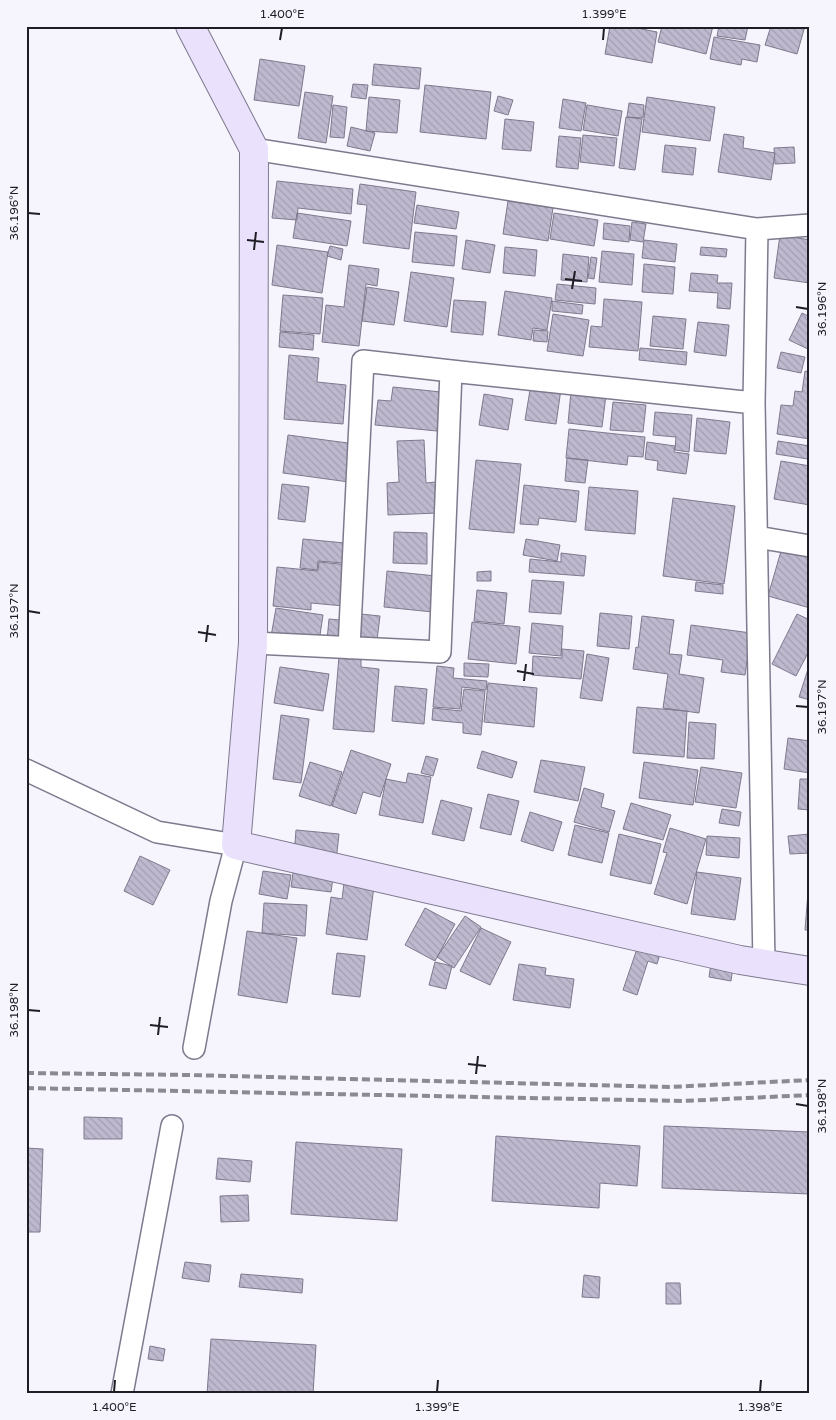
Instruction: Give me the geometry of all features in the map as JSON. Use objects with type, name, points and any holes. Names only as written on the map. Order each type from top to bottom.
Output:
[{"type":"main road","points":[[190,26],[254,149],[253,643],[236,845],[740,960],[810,971]]},
{"type":"street","points":[[254,149],[757,229],[810,225]]},
{"type":"street","points":[[757,229],[754,403],[764,964]]},
{"type":"street","points":[[349,648],[363,360],[754,403]]},
{"type":"street","points":[[253,643],[440,652],[451,371]]},
{"type":"street","points":[[757,537],[810,546]]},
{"type":"street","points":[[26,770],[157,832],[236,845],[221,901],[194,1048]]},
{"type":"street","points":[[122,1394],[172,1126]]},
{"type":"building","points":[[610,26],[627,26],[657,32],[652,63],[605,54]]},
{"type":"building","points":[[662,26],[713,26],[706,54],[658,42]]},
{"type":"building","points":[[719,26],[748,26],[745,40],[717,36]]},
{"type":"building","points":[[771,26],[805,26],[797,54],[765,45]]},
{"type":"building","points":[[714,37],[760,45],[757,62],[742,59],[741,65],[710,59]]},
{"type":"building","points":[[260,59],[305,66],[299,106],[254,100]]},
{"type":"building","points":[[374,64],[421,68],[419,89],[372,85]]},
{"type":"building","points":[[353,84],[368,85],[366,99],[351,97]]},
{"type":"building","points":[[425,85],[491,92],[486,139],[420,132]]},
{"type":"building","points":[[305,92],[333,96],[326,143],[298,138]]},
{"type":"building","points":[[498,96],[513,100],[508,115],[494,111]]},
{"type":"building","points":[[369,97],[400,100],[397,133],[366,131]]},
{"type":"building","points":[[647,97],[715,107],[710,141],[642,132]]},
{"type":"building","points":[[563,99],[586,103],[581,131],[559,128]]},
{"type":"building","points":[[629,103],[644,105],[643,118],[627,117]]},
{"type":"building","points":[[333,105],[347,107],[344,138],[330,137]]},
{"type":"building","points":[[587,105],[622,111],[618,136],[583,130]]},
{"type":"building","points":[[626,117],[642,119],[635,170],[619,168]]},
{"type":"building","points":[[505,119],[534,122],[531,151],[502,149]]},
{"type":"building","points":[[351,127],[375,133],[370,151],[347,146]]},
{"type":"building","points":[[724,134],[744,137],[743,148],[775,153],[771,180],[718,172]]},
{"type":"building","points":[[583,135],[617,138],[614,166],[580,162]]},
{"type":"building","points":[[559,136],[581,138],[578,169],[556,167]]},
{"type":"building","points":[[665,145],[696,148],[693,175],[662,172]]},
{"type":"building","points":[[794,147],[795,163],[775,164],[774,148]]},
{"type":"building","points":[[277,181],[353,189],[351,214],[298,208],[297,220],[272,218]]},
{"type":"building","points":[[360,184],[416,192],[409,249],[363,243],[367,205],[357,204]]},
{"type":"building","points":[[508,201],[553,208],[548,241],[503,234]]},
{"type":"building","points":[[417,205],[459,212],[456,229],[414,223]]},
{"type":"building","points":[[297,213],[351,221],[347,246],[293,238]]},
{"type":"building","points":[[554,213],[598,220],[594,246],[550,239]]},
{"type":"building","points":[[632,222],[646,224],[643,242],[630,240]]},
{"type":"building","points":[[604,223],[630,226],[629,242],[603,239]]},
{"type":"building","points":[[415,232],[457,236],[454,266],[412,262]]},
{"type":"building","points":[[780,235],[810,240],[810,283],[774,278]]},
{"type":"building","points":[[466,240],[495,245],[490,273],[462,269]]},
{"type":"building","points":[[644,240],[677,244],[675,262],[642,258]]},
{"type":"building","points":[[277,245],[328,252],[322,293],[272,285]]},
{"type":"building","points":[[330,246],[343,249],[341,260],[327,256]]},
{"type":"building","points":[[505,247],[537,250],[535,276],[503,273]]},
{"type":"building","points":[[701,247],[727,249],[726,257],[700,255]]},
{"type":"building","points":[[602,251],[634,254],[632,285],[599,282]]},
{"type":"building","points":[[563,254],[589,257],[587,282],[561,280]]},
{"type":"building","points":[[591,257],[597,258],[594,279],[588,278]]},
{"type":"building","points":[[644,264],[675,267],[673,294],[642,292]]},
{"type":"building","points":[[349,265],[379,269],[377,286],[366,284],[359,346],[322,342],[326,305],[344,307]]},
{"type":"building","points":[[411,272],[454,278],[447,327],[404,321]]},
{"type":"building","points":[[691,273],[718,275],[717,283],[732,283],[730,309],[717,308],[718,293],[689,291]]},
{"type":"building","points":[[557,284],[596,288],[595,304],[555,300]]},
{"type":"building","points":[[367,287],[399,292],[394,325],[362,321]]},
{"type":"building","points":[[505,291],[552,298],[547,330],[533,328],[531,340],[498,335]]},
{"type":"building","points":[[283,295],[323,298],[320,334],[280,331]]},
{"type":"building","points":[[604,299],[642,302],[638,351],[589,347],[591,326],[602,327]]},
{"type":"building","points":[[454,300],[486,302],[483,335],[451,332]]},
{"type":"building","points":[[552,301],[583,305],[582,314],[552,311]]},
{"type":"building","points":[[802,313],[810,317],[810,350],[789,340]]},
{"type":"building","points":[[553,314],[589,320],[583,356],[547,351]]},
{"type":"building","points":[[653,316],[686,319],[683,349],[650,346]]},
{"type":"building","points":[[698,322],[729,325],[726,356],[694,352]]},
{"type":"building","points":[[534,330],[548,331],[547,342],[533,341]]},
{"type":"building","points":[[280,332],[314,335],[313,350],[279,347]]},
{"type":"building","points":[[640,348],[687,352],[686,365],[639,360]]},
{"type":"building","points":[[781,352],[805,357],[801,373],[777,368]]},
{"type":"building","points":[[289,355],[319,358],[317,382],[346,385],[343,424],[284,419]]},
{"type":"building","points":[[805,371],[810,372],[810,439],[777,434],[781,405],[793,406],[795,391],[802,392]]},
{"type":"building","points":[[531,384],[561,389],[556,424],[525,420]]},
{"type":"building","points":[[393,387],[441,392],[437,431],[375,425],[378,400],[391,401]]},
{"type":"building","points":[[571,392],[606,395],[602,427],[568,423]]},
{"type":"building","points":[[484,394],[513,399],[508,430],[479,425]]},
{"type":"building","points":[[613,402],[646,405],[643,432],[610,430]]},
{"type":"building","points":[[655,412],[692,415],[689,452],[675,450],[676,437],[653,435]]},
{"type":"building","points":[[697,418],[730,422],[726,454],[694,451]]},
{"type":"building","points":[[569,429],[645,437],[643,457],[628,456],[627,465],[566,458]]},
{"type":"building","points":[[288,435],[355,444],[349,482],[283,473]]},
{"type":"building","points":[[424,440],[426,483],[436,482],[437,513],[388,515],[387,483],[399,482],[397,441]]},
{"type":"building","points":[[778,441],[810,446],[808,459],[776,454]]},
{"type":"building","points":[[647,442],[675,446],[674,452],[689,454],[686,474],[657,470],[658,461],[645,459]]},
{"type":"building","points":[[567,458],[588,460],[585,483],[565,481]]},
{"type":"building","points":[[476,460],[521,464],[514,533],[469,529]]},
{"type":"building","points":[[781,461],[810,466],[810,505],[774,499]]},
{"type":"building","points":[[282,484],[309,487],[305,522],[278,519]]},
{"type":"building","points":[[524,485],[579,491],[576,522],[539,518],[538,525],[520,524]]},
{"type":"building","points":[[589,487],[638,491],[635,534],[585,530]]},
{"type":"building","points":[[673,498],[735,506],[724,584],[663,576]]},
{"type":"building","points":[[394,532],[427,533],[427,564],[393,563]]},
{"type":"building","points":[[786,534],[810,541],[810,608],[768,596]]},
{"type":"building","points":[[303,539],[345,543],[343,563],[318,561],[317,570],[300,568]]},
{"type":"building","points":[[526,539],[560,545],[557,561],[523,555]]},
{"type":"building","points":[[561,553],[586,556],[584,576],[529,572],[530,559],[561,562]]},
{"type":"building","points":[[319,562],[359,566],[355,607],[311,603],[311,610],[273,606],[277,567],[318,571]]},
{"type":"building","points":[[387,571],[436,576],[433,612],[384,607]]},
{"type":"building","points":[[491,571],[491,581],[477,581],[477,572]]},
{"type":"building","points":[[532,580],[564,582],[561,614],[529,612]]},
{"type":"building","points":[[696,582],[723,585],[723,594],[695,591]]},
{"type":"building","points":[[477,590],[507,593],[504,624],[474,621]]},
{"type":"building","points":[[276,608],[323,615],[317,655],[269,648]]},
{"type":"building","points":[[351,613],[380,616],[377,640],[326,651],[329,619],[351,621]]},
{"type":"building","points":[[600,613],[632,616],[629,649],[597,646]]},
{"type":"building","points":[[797,614],[810,620],[810,649],[796,676],[772,664]]},
{"type":"building","points":[[642,616],[674,620],[669,654],[682,655],[679,674],[704,678],[699,713],[663,708],[668,674],[633,669]]},
{"type":"building","points":[[472,622],[520,627],[516,664],[468,659]]},
{"type":"building","points":[[532,623],[563,626],[561,656],[529,653]]},
{"type":"building","points":[[691,625],[751,633],[745,675],[721,672],[723,660],[687,655]]},
{"type":"building","points":[[562,649],[584,651],[581,679],[532,675],[533,656],[562,658]]},
{"type":"building","points":[[587,654],[609,658],[602,701],[580,698]]},
{"type":"building","points":[[339,656],[361,658],[361,667],[379,669],[374,732],[333,729]]},
{"type":"building","points":[[464,663],[489,664],[488,677],[464,676]]},
{"type":"building","points":[[810,663],[810,700],[799,697]]},
{"type":"building","points":[[437,666],[454,668],[453,678],[487,681],[486,690],[462,687],[460,709],[433,707]]},
{"type":"building","points":[[280,667],[329,674],[323,711],[274,703]]},
{"type":"building","points":[[488,683],[537,688],[534,727],[484,722]]},
{"type":"building","points":[[395,686],[427,689],[424,724],[392,721]]},
{"type":"building","points":[[464,689],[485,691],[481,735],[463,733],[463,723],[432,720],[433,708],[461,711]]},
{"type":"building","points":[[637,707],[687,711],[684,757],[633,753]]},
{"type":"building","points":[[281,715],[309,719],[301,783],[273,779]]},
{"type":"building","points":[[689,722],[716,724],[714,759],[687,758]]},
{"type":"building","points":[[788,738],[810,741],[810,773],[784,769]]},
{"type":"building","points":[[351,750],[391,764],[380,797],[363,792],[356,814],[332,806]]},
{"type":"building","points":[[482,751],[517,762],[512,778],[477,768]]},
{"type":"building","points":[[426,756],[438,759],[433,776],[421,773]]},
{"type":"building","points":[[541,760],[585,767],[578,801],[534,792]]},
{"type":"building","points":[[310,762],[342,772],[331,806],[299,796]]},
{"type":"building","points":[[644,762],[698,770],[693,805],[639,798]]},
{"type":"building","points":[[701,767],[742,773],[736,808],[695,802]]},
{"type":"building","points":[[408,773],[431,777],[423,823],[379,815],[386,779],[406,783]]},
{"type":"building","points":[[800,779],[810,779],[810,810],[798,809]]},
{"type":"building","points":[[584,788],[604,794],[601,807],[615,811],[609,832],[574,822]]},
{"type":"building","points":[[488,794],[519,801],[511,835],[480,828]]},
{"type":"building","points":[[441,800],[472,808],[464,841],[432,834]]},
{"type":"building","points":[[631,803],[671,815],[663,840],[623,829]]},
{"type":"building","points":[[722,809],[741,812],[739,826],[719,823]]},
{"type":"building","points":[[530,812],[562,822],[553,851],[521,841]]},
{"type":"building","points":[[575,825],[609,833],[602,863],[568,855]]},
{"type":"building","points":[[670,828],[706,839],[687,904],[654,894],[667,853],[663,852]]},
{"type":"building","points":[[296,830],[339,834],[335,870],[294,856]]},
{"type":"building","points":[[619,834],[661,844],[651,884],[610,875]]},
{"type":"building","points":[[810,834],[810,853],[790,854],[788,836]]},
{"type":"building","points":[[707,836],[740,838],[739,858],[706,855]]},
{"type":"building","points":[[140,856],[170,870],[153,905],[124,891]]},
{"type":"building","points":[[347,859],[377,863],[367,940],[326,934],[331,897],[342,899]]},
{"type":"building","points":[[294,866],[334,871],[331,892],[291,887]]},
{"type":"building","points":[[810,867],[810,930],[805,930]]},
{"type":"building","points":[[263,871],[291,875],[287,899],[259,894]]},
{"type":"building","points":[[697,872],[741,878],[735,920],[691,914]]},
{"type":"building","points":[[264,903],[307,905],[305,936],[262,933]]},
{"type":"building","points":[[425,908],[455,924],[435,961],[405,945]]},
{"type":"building","points":[[465,916],[481,927],[454,968],[437,957]]},
{"type":"building","points":[[481,928],[511,942],[490,985],[460,971]]},
{"type":"building","points":[[247,931],[297,938],[287,1003],[238,995]]},
{"type":"building","points":[[641,937],[663,944],[657,964],[648,961],[637,995],[623,990]]},
{"type":"building","points":[[337,953],[365,956],[360,997],[332,994]]},
{"type":"building","points":[[712,957],[734,960],[731,981],[709,977]]},
{"type":"building","points":[[435,962],[452,966],[446,989],[429,985]]},
{"type":"building","points":[[519,964],[546,968],[545,975],[574,979],[570,1008],[513,1000]]},
{"type":"building","points":[[84,1117],[122,1118],[122,1139],[84,1139]]},
{"type":"building","points":[[664,1126],[810,1132],[810,1194],[662,1188]]},
{"type":"building","points":[[496,1136],[640,1146],[637,1186],[600,1183],[599,1208],[492,1201]]},
{"type":"building","points":[[296,1142],[402,1149],[397,1221],[291,1214]]},
{"type":"building","points":[[26,1148],[43,1149],[40,1232],[26,1232]]},
{"type":"building","points":[[218,1158],[252,1161],[250,1182],[216,1179]]},
{"type":"building","points":[[248,1195],[249,1221],[221,1222],[220,1196]]},
{"type":"building","points":[[185,1262],[211,1265],[209,1282],[182,1278]]},
{"type":"building","points":[[241,1274],[303,1279],[302,1293],[239,1287]]},
{"type":"building","points":[[584,1275],[600,1277],[599,1298],[582,1297]]},
{"type":"building","points":[[666,1283],[680,1283],[681,1304],[666,1304]]},
{"type":"building","points":[[211,1339],[316,1345],[313,1394],[207,1394]]},
{"type":"building","points":[[150,1346],[165,1349],[163,1361],[148,1359]]},
{"type":"railway","points":[[26,1073],[189,1075],[670,1087],[810,1080]]},
{"type":"railway","points":[[26,1088],[683,1101],[810,1095]]}]
